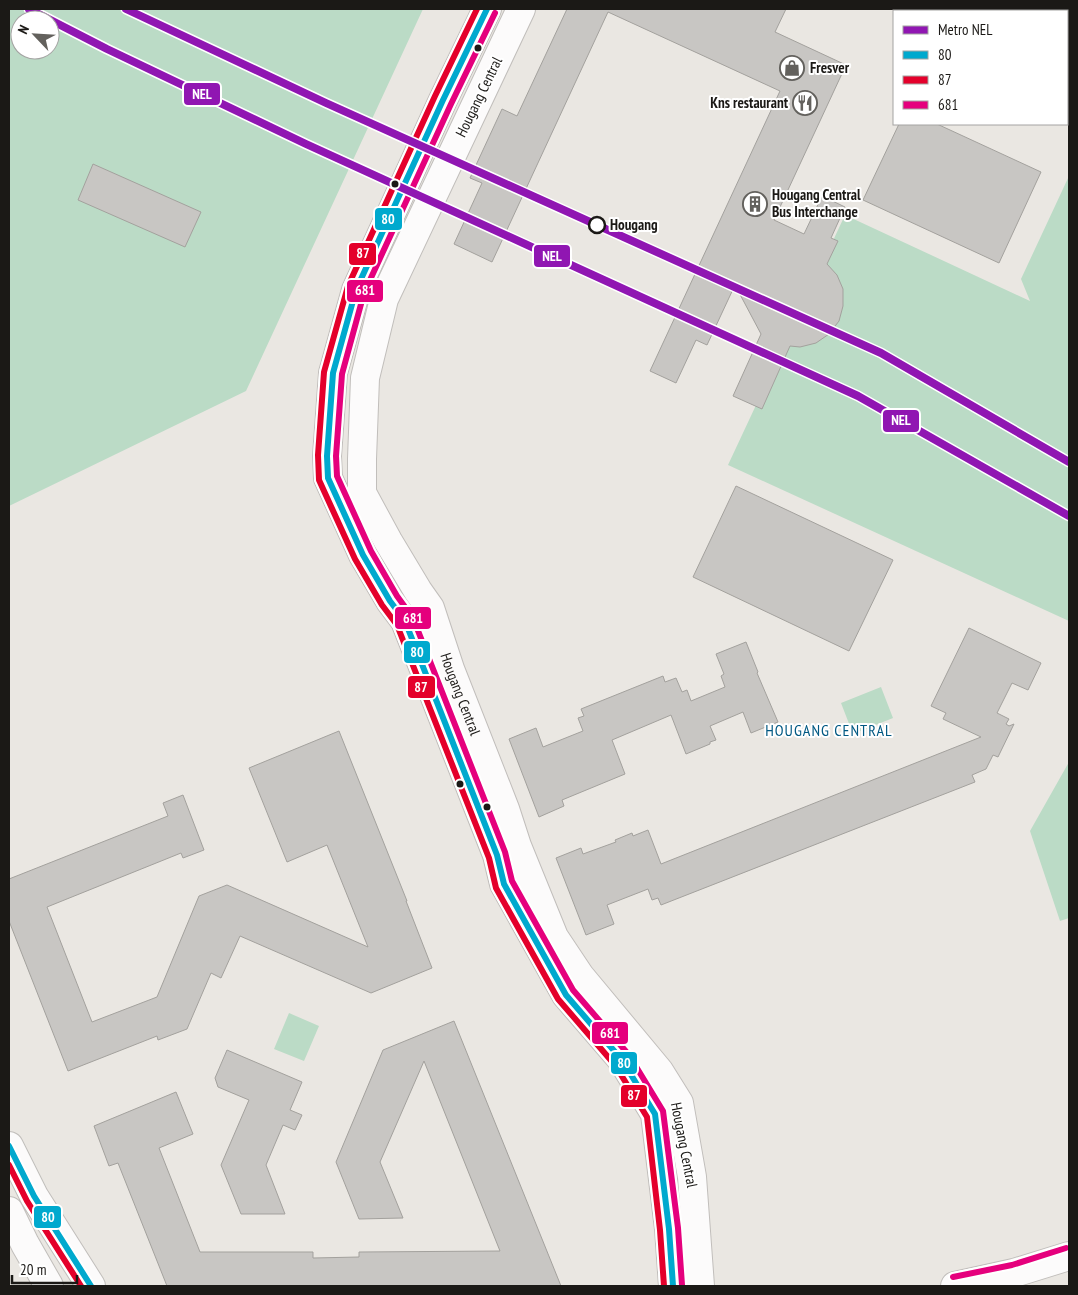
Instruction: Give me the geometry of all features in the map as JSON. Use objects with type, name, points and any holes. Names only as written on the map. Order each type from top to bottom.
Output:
[{"type":"street","name":"Hougang Central","points":[[487,9],[356,290],[333,373],[328,467],[363,555],[405,621],[497,855],[504,884],[622,1060],[655,1114],[669,1229],[673,1286]]},
{"type":"street","name":"Hougang Central","points":[[521,9],[384,299],[365,378],[362,493],[388,541],[430,608],[453,677],[505,809],[517,846],[573,986],[659,1071],[679,1103],[692,1177],[700,1286]]},
{"type":"street","points":[[328,467],[362,468]]},
{"type":"street","points":[[9,1146],[34,1196],[91,1286]]},
{"type":"street","points":[[9,1211],[24,1244],[49,1286]]},
{"type":"street","points":[[955,1286],[1014,1273],[1069,1256]]},
{"type":"green space","points":[[9,9],[423,9],[246,391],[9,506]]},
{"type":"green space","points":[[1069,176],[1069,621],[728,465],[845,215],[1030,301],[1021,279]]},
{"type":"green space","points":[[881,687],[893,718],[853,734],[841,703]]},
{"type":"green space","points":[[1069,762],[1069,918],[1060,921],[1030,831]]},
{"type":"green space","points":[[289,1013],[319,1026],[304,1061],[274,1049]]},
{"type":"building","name":"Hougang Central Bus Interchange","points":[[567,9],[786,9],[775,32],[846,65],[774,220],[804,234],[822,196],[845,207],[831,238],[838,241],[827,264],[837,275],[843,289],[843,306],[839,321],[829,334],[816,343],[800,347],[790,346],[762,409],[733,396],[761,334],[735,285],[707,345],[696,340],[676,383],[650,371],[780,91],[608,12],[492,262],[454,244],[482,183],[470,178],[502,109],[517,116]]},
{"type":"building","points":[[899,125],[939,125],[1041,172],[999,263],[863,200]]},
{"type":"building","points":[[93,164],[201,212],[185,247],[78,200]]},
{"type":"building","points":[[736,486],[893,560],[849,651],[693,577]]},
{"type":"building","points":[[969,628],[1041,663],[1028,690],[1012,683],[997,713],[1009,719],[1006,724],[1009,726],[1014,724],[998,757],[993,755],[986,769],[972,775],[975,782],[661,905],[658,898],[652,900],[648,889],[607,905],[614,924],[586,935],[556,858],[581,848],[583,854],[616,842],[615,840],[632,833],[633,836],[648,830],[661,864],[981,737],[943,719],[946,713],[931,706]]},
{"type":"building","points":[[746,642],[778,722],[751,733],[743,712],[710,726],[716,740],[686,754],[671,715],[612,740],[625,774],[562,800],[564,806],[539,817],[509,739],[536,728],[543,747],[583,731],[578,718],[584,716],[581,709],[663,676],[665,682],[676,678],[682,692],[687,690],[691,701],[725,687],[721,676],[724,674],[716,654]]},
{"type":"building","points":[[339,731],[432,968],[371,993],[240,936],[221,978],[211,973],[187,1029],[158,1040],[157,1036],[68,1071],[9,921],[9,879],[168,816],[163,803],[183,795],[204,850],[183,858],[181,853],[47,907],[92,1022],[157,997],[199,896],[227,885],[368,947],[327,845],[287,862],[249,768]]},
{"type":"building","points":[[454,1021],[561,1286],[167,1286],[118,1163],[109,1166],[94,1126],[176,1092],[193,1134],[159,1148],[200,1252],[313,1252],[313,1258],[359,1257],[359,1252],[500,1251],[424,1061],[380,1162],[403,1218],[359,1219],[336,1162],[383,1050]]},
{"type":"building","points":[[227,1050],[302,1082],[290,1110],[302,1115],[295,1130],[283,1125],[266,1165],[285,1214],[241,1214],[221,1165],[249,1100],[218,1087],[215,1078]]},
{"type":"metro line","name":"NEL","points":[[29,9],[107,49],[306,144],[858,396],[1069,516]]},
{"type":"metro line","name":"NEL","points":[[126,9],[326,103],[881,353],[1069,462]]},
{"type":"transit line","name":"87","points":[[477,9],[348,286],[324,372],[318,455],[319,480],[355,559],[382,605],[397,625],[489,858],[496,888],[558,999],[615,1065],[647,1117],[660,1230],[664,1286]]},
{"type":"transit line","name":"80","points":[[487,9],[356,290],[333,373],[327,456],[328,478],[363,555],[390,601],[405,621],[497,855],[504,884],[566,995],[622,1060],[655,1114],[669,1229],[673,1286]]},
{"type":"transit line","name":"681","points":[[495,13],[364,293],[342,374],[336,456],[337,476],[371,551],[397,596],[413,618],[505,852],[512,881],[573,990],[629,1055],[663,1111],[678,1228],[682,1285]]},
{"type":"transit line","name":"80","points":[[9,1146],[34,1196],[91,1286]]},
{"type":"transit line","name":"87","points":[[9,1165],[27,1201],[81,1286]]},
{"type":"transit line","name":"681","points":[[953,1277],[1012,1265],[1066,1248]]},
{"type":"place","name":"Fresver","points":[[792,68]]},
{"type":"place","name":"Kns restaurant","points":[[805,103]]},
{"type":"place","name":"Hougang Central Bus Interchange","points":[[755,204]]},
{"type":"place","name":"Hougang","points":[[597,225]]},
{"type":"district","name":"HOUGANG CENTRAL","points":[[829,730]]}]
